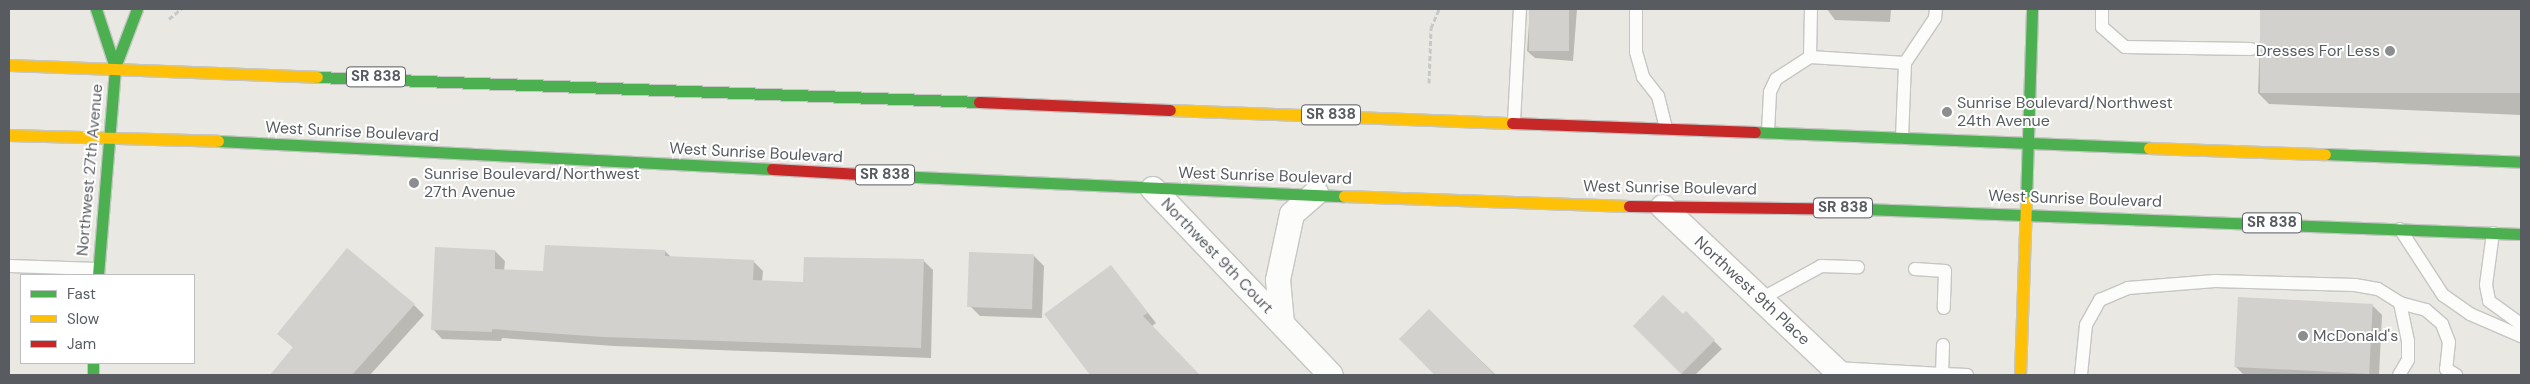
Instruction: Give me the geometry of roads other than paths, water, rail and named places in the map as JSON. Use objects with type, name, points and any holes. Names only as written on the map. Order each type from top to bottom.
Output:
[{"type":"main road","name":"Northwest 27th Avenue","points":[[96,9],[115,67]]},
{"type":"main road","name":"Northwest 27th Avenue","points":[[98,272],[107,137],[115,67],[137,9]]},
{"type":"main road","points":[[2020,375],[2023,213],[2032,9]]},
{"type":"main road","name":"SR 838","points":[[9,65],[115,67],[2521,162]]},
{"type":"main road","name":"West Sunrise Boulevard","points":[[9,135],[107,137],[1153,189],[1316,193],[1663,207],[1768,206],[2023,213],[2520,234]]},
{"type":"street","name":"Northwest 9th Court","points":[[1153,189],[1331,375]]},
{"type":"street","name":"Northwest 9th Court","points":[[1282,323],[1278,280],[1292,214],[1316,193]]},
{"type":"street","name":"Northwest 9th Place","points":[[1663,207],[1759,300],[1838,372]]},
{"type":"lane","points":[[1514,122],[1520,9]]},
{"type":"lane","points":[[1636,9],[1636,52],[1643,77],[1658,96],[1666,128]]},
{"type":"lane","points":[[1810,57],[1811,9]]},
{"type":"lane","points":[[1902,138],[1906,63],[1935,18],[1936,9]]},
{"type":"lane","points":[[2102,9],[2102,27],[2125,48],[2251,49]]},
{"type":"lane","points":[[1768,132],[1770,92],[1776,79],[1810,57],[1906,63]]},
{"type":"lane","points":[[2400,229],[2443,295],[2470,314],[2521,336]]},
{"type":"lane","points":[[2493,232],[2486,286],[2489,301],[2521,324]]},
{"type":"lane","points":[[9,266],[98,272]]},
{"type":"lane","points":[[1759,300],[1821,266],[1858,267]]},
{"type":"lane","points":[[1915,269],[1945,271],[1944,308]]},
{"type":"lane","points":[[2081,375],[2086,325],[2100,300],[2128,288],[2215,281],[2355,285],[2378,289],[2400,303],[2426,310],[2442,324],[2449,342],[2447,373]]},
{"type":"lane","points":[[2399,375],[2408,360],[2408,341],[2400,303]]},
{"type":"lane","points":[[1942,374],[1943,345]]},
{"type":"lane","points":[[1838,372],[1967,375]]},
{"type":"place","name":"Dresses For Less","points":[[2390,51]]},
{"type":"place","name":"Sunrise Boulevard/Northwest 24th Avenue","points":[[1947,112]]},
{"type":"place","name":"Sunrise Boulevard/Northwest 27th Avenue","points":[[414,183]]},
{"type":"place","name":"McDonald's","points":[[2303,336]]}]
